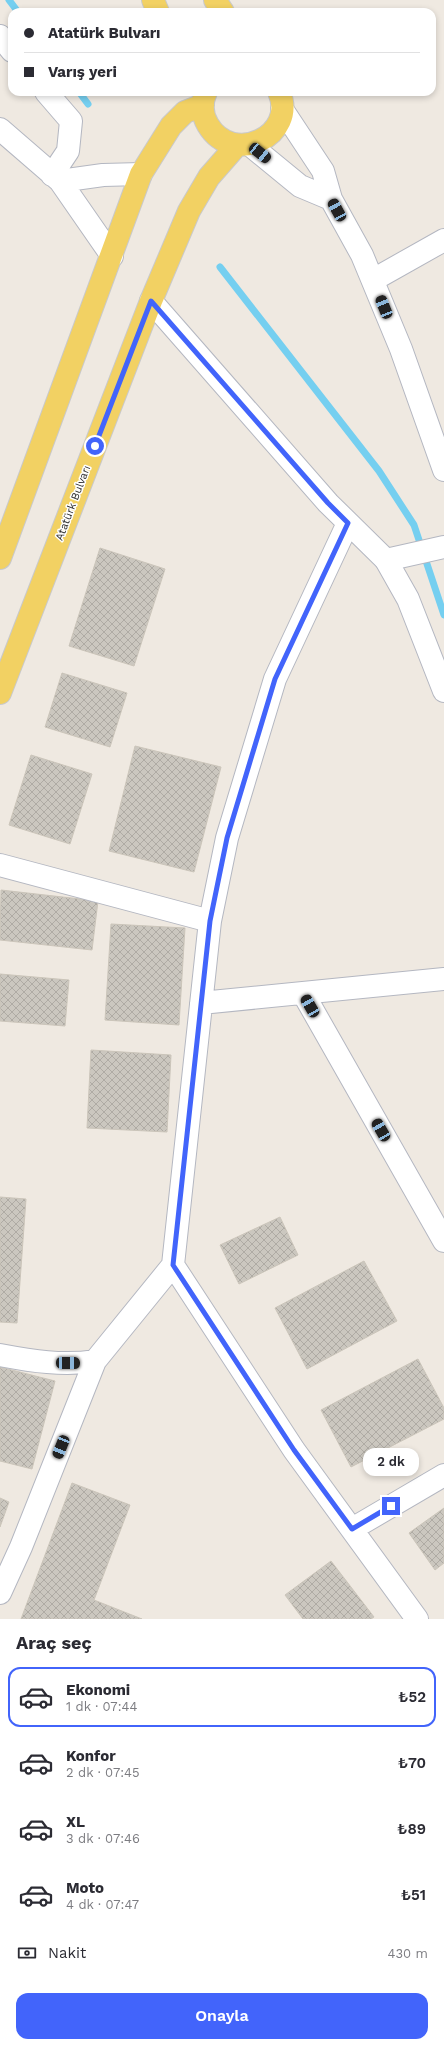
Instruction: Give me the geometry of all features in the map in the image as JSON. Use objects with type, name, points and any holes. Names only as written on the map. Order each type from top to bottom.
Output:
[{"type":"main road","points":[[203,97],[205,119],[212,132],[223,141],[243,145],[262,141],[272,132],[279,121],[280,100]]},
{"type":"main road","points":[[0,558],[141,174],[171,126],[203,97]]},
{"type":"main road","name":"Atatürk Bulvarı","points":[[0,693],[151,301],[189,211],[209,177],[243,145]]},
{"type":"street","points":[[0,36],[8,46]]},
{"type":"street","points":[[49,96],[71,121],[68,151],[56,178]]},
{"type":"street","points":[[280,100],[323,171],[330,199],[362,255],[401,349],[444,470]]},
{"type":"street","points":[[0,129],[56,178],[112,256]]},
{"type":"street","points":[[243,145],[300,186],[330,199]]},
{"type":"street","points":[[56,178],[141,174]]},
{"type":"street","points":[[373,280],[444,240]]},
{"type":"street","points":[[151,301],[328,503],[348,523],[396,558],[408,599],[444,691]]},
{"type":"street","points":[[0,1593],[21,1547],[95,1361],[173,1265],[210,921],[227,838],[275,679],[348,523]]},
{"type":"street","points":[[396,558],[442,547]]},
{"type":"street","points":[[0,865],[210,921]]},
{"type":"street","points":[[201,1003],[444,979]]},
{"type":"street","points":[[302,993],[444,1241]]},
{"type":"street","points":[[173,1265],[294,1450],[417,1619]]},
{"type":"street","points":[[0,1355],[46,1363],[79,1363],[95,1361]]},
{"type":"street","points":[[352,1529],[444,1475]]},
{"type":"building","points":[[100,548],[165,569],[134,666],[69,646]]},
{"type":"building","points":[[62,673],[127,693],[110,747],[45,727]]},
{"type":"building","points":[[135,746],[221,767],[194,872],[109,851]]},
{"type":"building","points":[[31,755],[92,774],[70,844],[9,825]]},
{"type":"building","points":[[1,890],[98,901],[92,950],[0,940]]},
{"type":"building","points":[[111,924],[185,928],[179,1025],[105,1020]]},
{"type":"building","points":[[0,974],[69,980],[65,1026],[0,1021]]},
{"type":"building","points":[[91,1050],[171,1055],[167,1132],[87,1128]]},
{"type":"building","points":[[0,1197],[26,1199],[17,1323],[0,1322]]},
{"type":"building","points":[[280,1217],[298,1255],[239,1284],[220,1245]]},
{"type":"building","points":[[364,1261],[397,1321],[307,1369],[275,1308]]},
{"type":"building","points":[[418,1359],[444,1408],[444,1419],[351,1467],[321,1410]]},
{"type":"building","points":[[0,1367],[55,1381],[32,1469],[0,1461]]},
{"type":"building","points":[[72,1483],[130,1505],[94,1600],[142,1619],[21,1619]]},
{"type":"building","points":[[0,1498],[9,1502],[0,1527]]},
{"type":"building","points":[[444,1508],[444,1563],[435,1570],[409,1533]]},
{"type":"building","points":[[331,1561],[374,1617],[371,1619],[303,1619],[285,1595]]},
{"type":"waterway","points":[[9,0],[15,8]]},
{"type":"waterway","points":[[82,96],[88,104]]},
{"type":"waterway","points":[[220,267],[379,471],[414,525],[444,615]]},
{"type":"route","points":[[95,446],[151,301],[328,503],[348,523],[275,679],[227,838],[210,921],[173,1265],[294,1450],[352,1529],[391,1506]]}]
